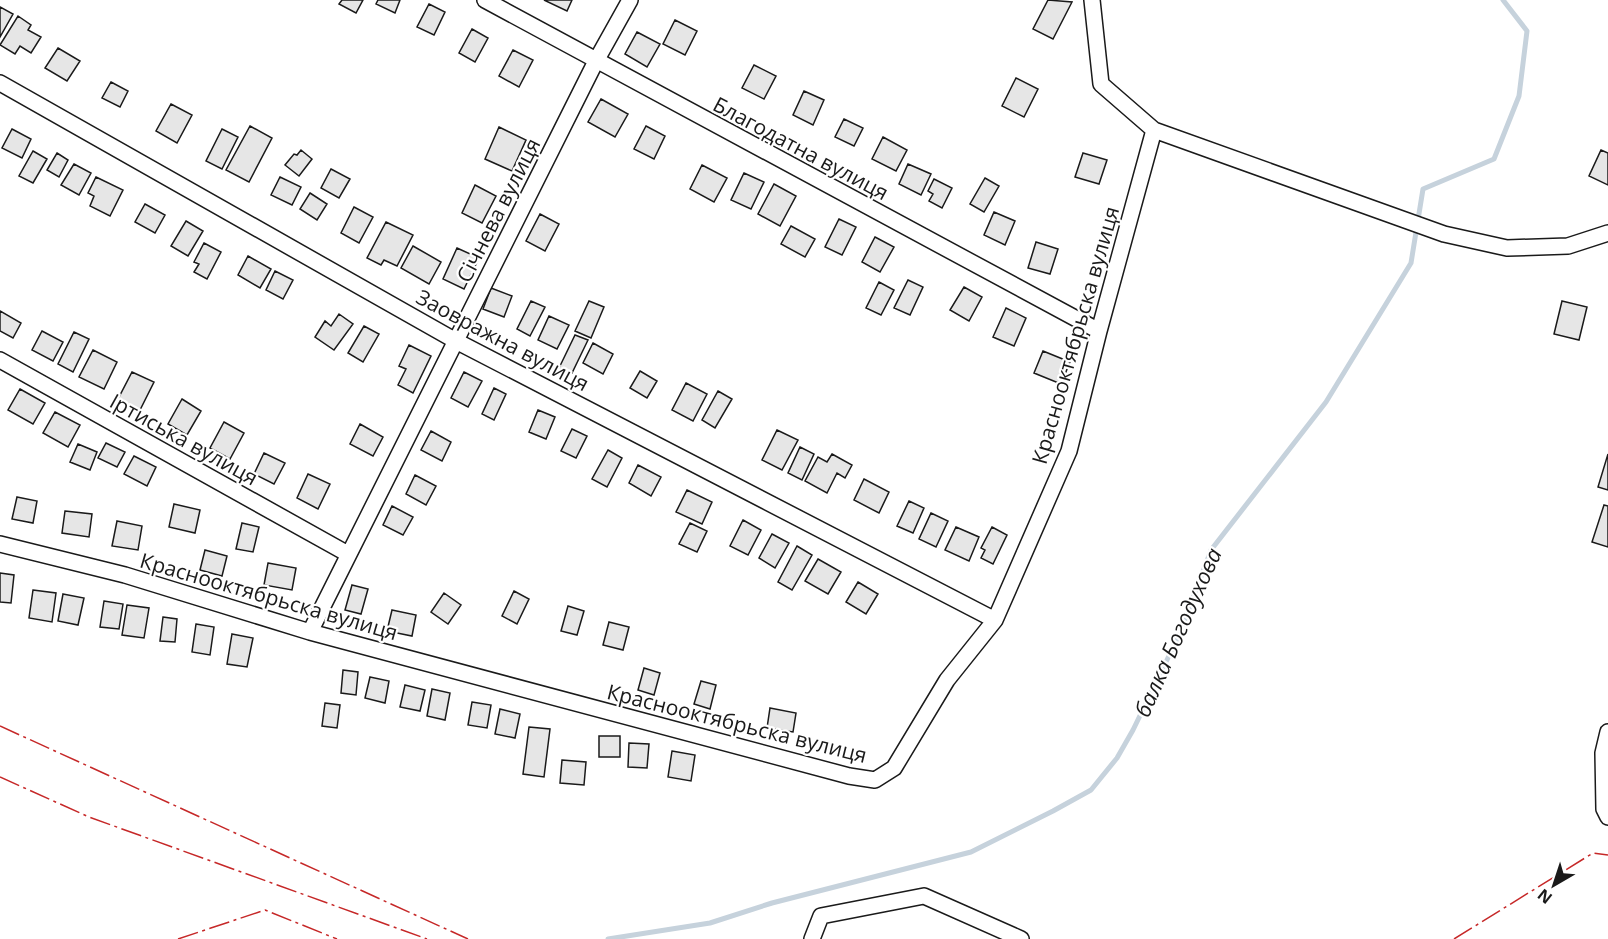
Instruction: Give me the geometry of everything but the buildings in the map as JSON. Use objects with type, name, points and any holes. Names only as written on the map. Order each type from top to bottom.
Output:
[{"type":"street","name":"Благодатна вулиця","points":[[485,0],[596,62],[1099,331]]},
{"type":"street","name":"Січнева вулиця","points":[[310,632],[596,62],[630,0]]},
{"type":"street","points":[[1092,0],[1101,84],[1154,130],[1444,234],[1507,248],[1568,246],[1608,233]]},
{"type":"street","name":"Заовражна вулиця","points":[[0,83],[456,341],[995,620]]},
{"type":"street","name":"Краснооктябрьска вулиця","points":[[0,544],[125,575],[310,632],[837,773],[875,780],[894,768],[947,680],[995,620],[1069,451],[1154,130]]},
{"type":"street","name":"Іртиська вулиця","points":[[0,360],[348,554]]},
{"type":"street","points":[[1608,732],[1603,753],[1604,809],[1608,817]]},
{"type":"street","points":[[812,939],[821,916],[924,896],[1021,939]]},
{"type":"waterway","name":"балка Богодухова","points":[[608,939],[710,923],[772,903],[971,852],[1091,790],[1117,758],[1133,730],[1180,633],[1211,550],[1326,402],[1411,263],[1423,189],[1494,159],[1519,96],[1527,31],[1503,0]]},
{"type":"power","points":[[0,726],[468,939]]},
{"type":"power","points":[[0,777],[89,817],[427,939]]},
{"type":"power","points":[[1454,939],[1593,853],[1608,855]]},
{"type":"power","points":[[178,939],[265,910],[337,939]]}]
